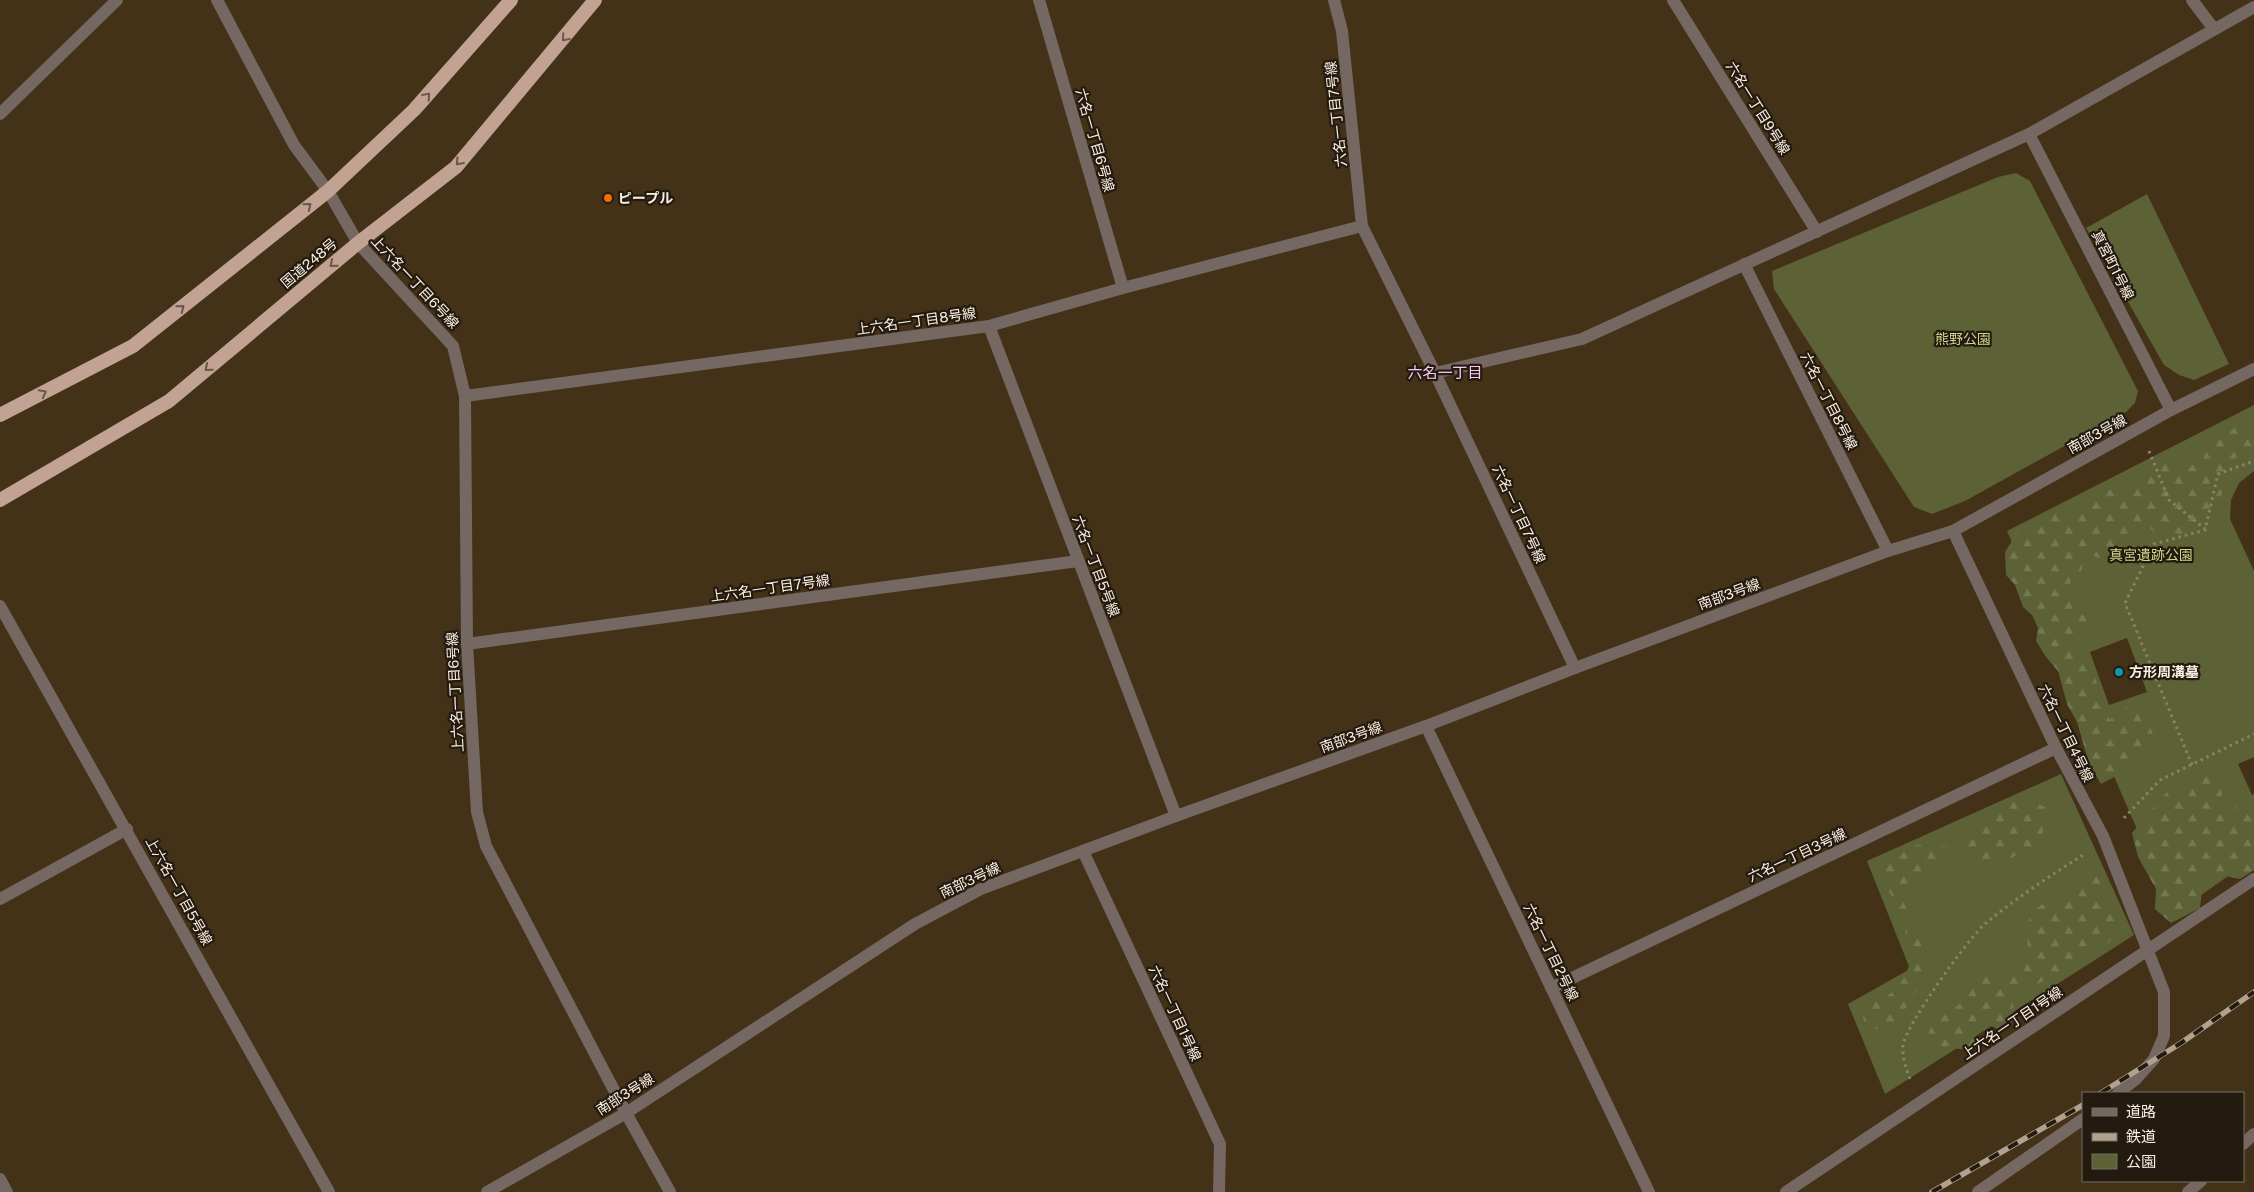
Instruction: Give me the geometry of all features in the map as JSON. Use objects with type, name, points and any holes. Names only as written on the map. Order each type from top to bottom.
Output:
[{"type":"highway","points":[[0,415],[133,346],[328,191],[414,110],[511,0]]},
{"type":"highway","name":"国道248号","points":[[0,500],[169,400],[358,243],[456,167],[595,0]]},
{"type":"street","points":[[0,114],[117,0]]},
{"type":"street","name":"上六名一丁目6号線","points":[[217,0],[294,145],[328,191],[358,243],[453,346],[465,396],[467,644],[477,812],[486,846],[626,1113],[670,1192]]},
{"type":"street","name":"六名一丁目6号線","points":[[1038,0],[1123,288]]},
{"type":"street","name":"六名一丁目7号線","points":[[1334,0],[1342,31],[1362,226],[1435,373],[1575,668]]},
{"type":"street","name":"六名一丁目9号線","points":[[1673,0],[1817,232]]},
{"type":"street","points":[[2192,0],[2214,29]]},
{"type":"street","points":[[1435,373],[1582,339],[2029,134],[2254,6]]},
{"type":"street","name":"真宮町1号線","points":[[2029,134],[2171,410]]},
{"type":"street","name":"上六名一丁目8号線","points":[[465,396],[988,326],[1123,288],[1362,226]]},
{"type":"street","name":"六名一丁目8号線","points":[[1744,264],[1888,551]]},
{"type":"street","name":"六名一丁目5号線","points":[[988,326],[1176,816]]},
{"type":"street","name":"南部3号線","points":[[487,1192],[626,1113],[915,924],[981,889],[1426,726],[1888,551],[1953,531],[2171,410],[2254,368]]},
{"type":"street","name":"六名一丁目4号線","points":[[1953,531],[2056,748],[2103,836],[2164,992],[2164,1036],[2154,1059],[2136,1079],[2119,1092]]},
{"type":"street","name":"上六名一丁目7号線","points":[[467,644],[1078,561]]},
{"type":"street","name":"上六名一丁目5号線","points":[[0,606],[127,828],[329,1192]]},
{"type":"street","name":"六名一丁目2号線","points":[[1426,726],[1648,1192]]},
{"type":"street","name":"六名一丁目3号線","points":[[1551,988],[2056,748]]},
{"type":"street","points":[[0,899],[127,828]]},
{"type":"street","name":"六名一丁目1号線","points":[[1083,851],[1220,1144],[1219,1192]]},
{"type":"street","name":"上六名一丁目1号線","points":[[1786,1192],[2254,879]]},
{"type":"street","points":[[1978,1192],[2082,1120]]},
{"type":"street","points":[[2244,1143],[2254,1134]]},
{"type":"street","points":[[0,1179],[7,1192]]},
{"type":"street","points":[[2188,1192],[2200,1182]]},
{"type":"path","points":[[2140,427],[2169,500],[2205,530]]},
{"type":"path","points":[[2205,530],[2218,474],[2254,461]]},
{"type":"path","points":[[2192,765],[2125,603],[2154,544],[2205,530]]},
{"type":"path","points":[[1922,1102],[1908,1073],[1903,1046],[1918,1013],[1985,924],[2065,866],[2094,848],[2103,836],[2130,813],[2160,780],[2254,734]]},
{"type":"green space","name":"熊野公園","points":[[2016,173],[2030,181],[2138,391],[2135,403],[2126,412],[1965,501],[1932,514],[1914,507],[1774,289],[1772,271],[1998,177]]},
{"type":"green space","points":[[2147,194],[2229,364],[2194,380],[2179,375],[2164,365],[2086,228]]},
{"type":"green space","name":"真宮遺跡公園","points":[[2254,405],[2254,471],[2239,483],[2231,500],[2230,519],[2254,571],[2254,757],[2238,764],[2252,795],[2254,794],[2254,858],[2174,914],[2007,531]],"holes":[[[2127,638],[2147,692],[2109,705],[2090,652]]]},
{"type":"green space","points":[[2254,421],[2254,451],[2233,459],[2225,480],[2218,510],[2200,513],[2193,525],[2185,547],[2159,537],[2143,521],[2131,543],[2115,548],[2099,558],[2085,552],[2081,573],[2069,576],[2073,595],[2097,622],[2077,640],[2077,651],[2095,677],[2097,683],[2096,695],[2110,720],[2118,710],[2137,706],[2146,719],[2156,740],[2148,748],[2131,750],[2127,770],[2101,784],[2089,763],[2077,722],[2067,704],[2058,671],[2036,641],[2038,628],[2032,615],[2023,607],[2015,585],[2006,575],[2005,552],[2020,528],[2036,529],[2036,522],[2056,510],[2078,510],[2093,495],[2120,485],[2132,491],[2135,475],[2167,461],[2183,469],[2202,461],[2209,447],[2242,422]]},
{"type":"green space","points":[[2209,768],[2223,775],[2221,811],[2233,816],[2241,795],[2254,801],[2254,841],[2251,845],[2254,851],[2254,870],[2240,879],[2204,872],[2200,908],[2171,923],[2155,909],[2156,889],[2138,857],[2132,833],[2167,792],[2192,783]]},
{"type":"green space","points":[[2061,774],[2134,935],[1885,1094],[1848,1004],[1910,969],[1867,861]]},
{"type":"green space","points":[[2021,796],[2045,807],[2041,850],[2020,853],[1995,867],[1966,851],[1949,855],[1943,857],[1934,865],[1922,886],[1908,887],[1900,895],[1924,949],[1926,972],[1923,981],[1891,1034],[1873,1028],[1865,1030],[1862,1008],[1884,998],[1898,987],[1915,949],[1906,942],[1905,921],[1875,865],[1917,845],[1953,846],[1968,833],[1966,829]]},
{"type":"green space","points":[[2098,871],[2113,912],[2124,926],[2104,947],[2013,998],[2014,1020],[2000,1030],[1978,1020],[1974,1050],[1934,1047],[1924,1044],[1940,1012],[1954,1008],[1969,998],[1968,981],[1983,965],[2009,978],[2023,967],[2027,957],[2028,922],[2031,914],[2037,908],[2053,900],[2077,896],[2077,877]]},
{"type":"railway","points":[[2103,1092],[2181,1043],[2254,992]]},
{"type":"railway","points":[[1932,1192],[2082,1106]]},
{"type":"place","name":"ピープル","points":[[608,198]]},
{"type":"place","name":"方形周溝墓","points":[[2119,672]]},
{"type":"district","name":"六名一丁目","points":[[1445,373]]}]
